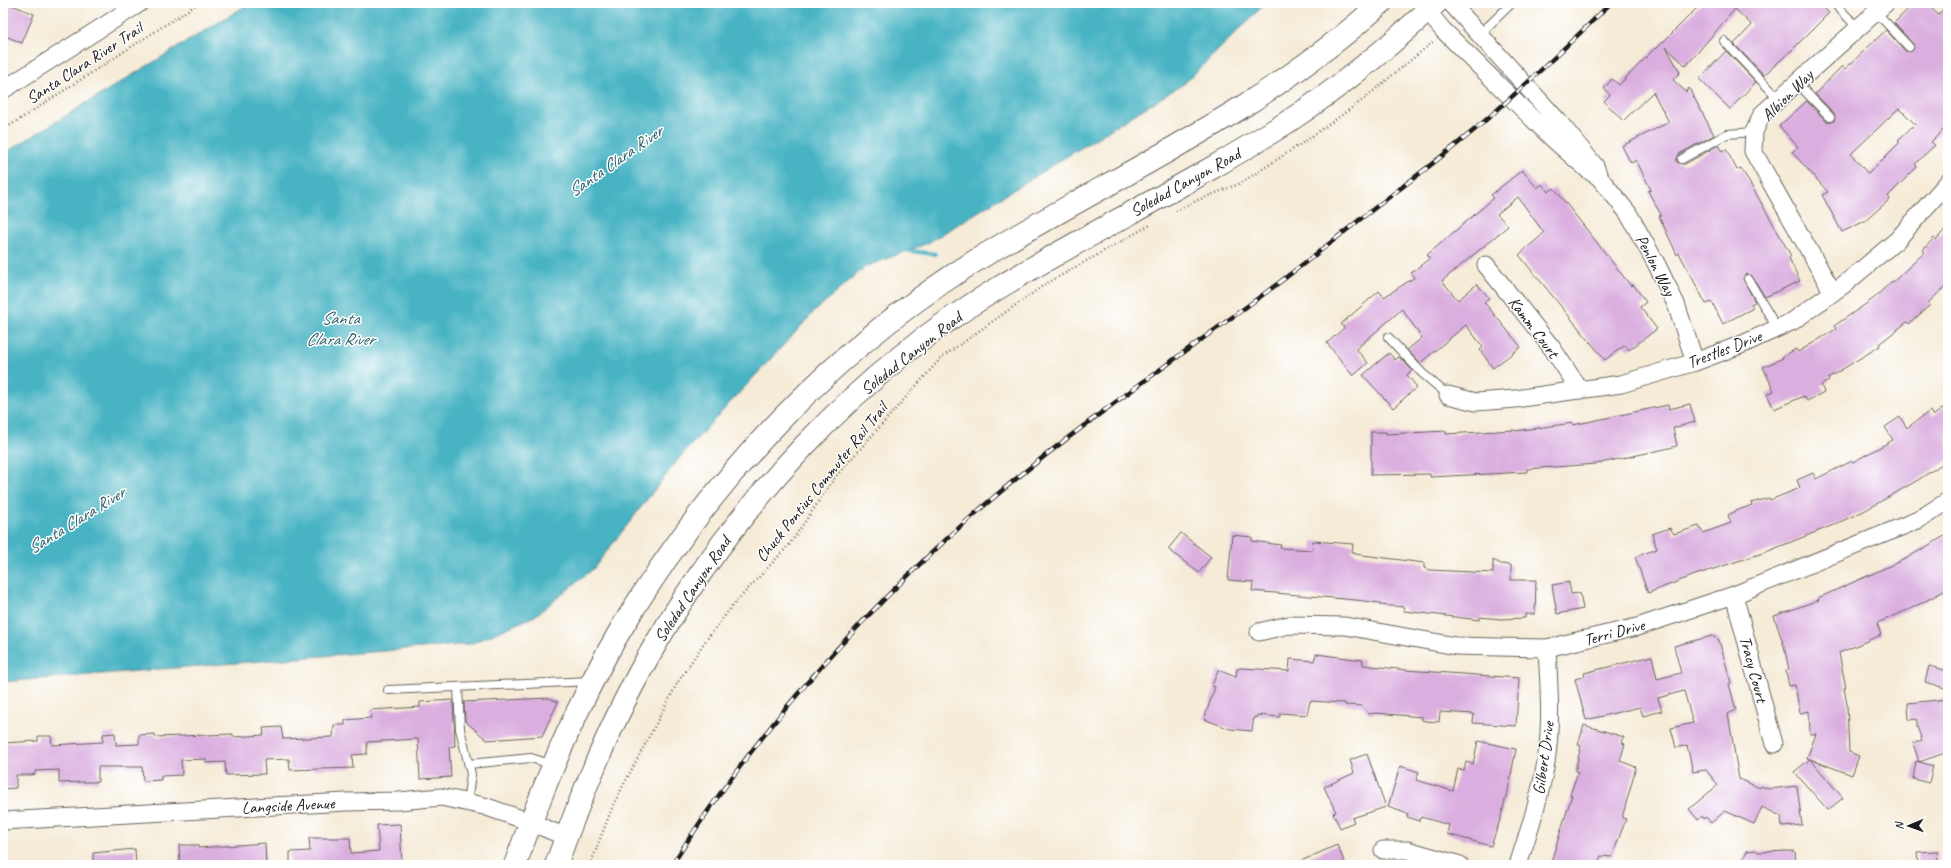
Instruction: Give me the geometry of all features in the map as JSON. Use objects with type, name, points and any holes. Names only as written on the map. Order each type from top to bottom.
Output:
[{"type":"main road","name":"Soledad Canyon Road","points":[[515,865],[530,822],[554,765],[593,681],[620,631],[661,566],[707,503],[757,444],[806,394],[870,338],[931,290],[996,248],[1230,115],[1274,86],[1328,47],[1381,3]]},
{"type":"main road","name":"Soledad Canyon Road","points":[[556,865],[566,837],[609,735],[631,690],[681,603],[709,561],[766,488],[840,410],[888,368],[956,315],[998,288],[1244,148],[1293,118],[1362,67],[1429,6]]},
{"type":"street","points":[[3,90],[140,3]]},
{"type":"street","points":[[1451,3],[1566,130],[1595,166],[1599,177]]},
{"type":"street","points":[[1429,6],[1443,30],[1554,140],[1588,170],[1599,177]]},
{"type":"street","name":"Albion Way","points":[[1832,291],[1753,151],[1754,132],[1762,114],[1881,8]]},
{"type":"street","name":"Penlon Way","points":[[1599,177],[1628,213],[1657,265],[1676,304],[1695,362]]},
{"type":"street","name":"Trestles Drive","points":[[1448,396],[1476,402],[1515,400],[1621,384],[1695,362],[1743,344],[1793,321],[1832,291],[1846,283],[1897,240],[1948,182]]},
{"type":"street","name":"Kamm Court","points":[[1486,265],[1552,348],[1580,390]]},
{"type":"street","name":"Terri Drive","points":[[1259,632],[1289,625],[1345,626],[1456,646],[1548,648],[1637,627],[1734,595],[1918,520],[1948,501]]},
{"type":"street","name":"Tracy Court","points":[[1734,595],[1774,744]]},
{"type":"street","name":"Gilbert Drive","points":[[1518,865],[1535,814],[1546,761],[1549,710],[1548,648]]},
{"type":"street","name":"Langside Avenue","points":[[3,821],[330,803],[399,801],[440,797],[484,806],[530,822],[566,837]]},
{"type":"street","points":[[1383,850],[1407,850],[1460,865]]},
{"type":"lane","points":[[1479,35],[1512,3]]},
{"type":"lane","points":[[1834,3],[1859,29]]},
{"type":"lane","points":[[1881,8],[1909,47]]},
{"type":"lane","points":[[1724,40],[1779,99]]},
{"type":"lane","points":[[1797,84],[1830,117]]},
{"type":"lane","points":[[1682,159],[1727,134],[1754,132]]},
{"type":"lane","points":[[1748,279],[1777,328]]},
{"type":"lane","points":[[1388,337],[1422,373],[1448,396]]},
{"type":"lane","points":[[388,690],[593,681]]},
{"type":"lane","points":[[458,687],[460,730],[471,774],[467,803]]},
{"type":"lane","points":[[469,764],[531,758],[542,760],[554,765]]},
{"type":"path","name":"Santa Clara River Trail","points":[[3,130],[199,3]]},
{"type":"path","points":[[1173,212],[1241,182],[1304,142],[1360,102],[1430,46],[1443,30]]},
{"type":"path","name":"Chuck Pontius Commuter Rail Trail","points":[[590,865],[614,802],[678,682],[704,642],[733,605],[788,545],[836,476],[941,358],[1044,285],[1154,224]]},
{"type":"water","name":"Santa Clara River","points":[[250,3],[1266,3],[1185,83],[928,243],[865,267],[814,312],[681,456],[593,569],[535,616],[470,644],[3,682],[3,154]]},
{"type":"building","points":[[3,3],[7,3],[34,14],[22,43],[3,35]]},
{"type":"building","points":[[1702,3],[1819,3],[1829,13],[1793,49],[1764,75],[1734,44],[1752,25],[1735,9],[1686,66],[1666,47],[1680,72],[1673,80],[1686,92],[1689,88],[1714,135],[1679,154],[1677,162],[1685,164],[1719,145],[1722,151],[1726,149],[1737,170],[1741,168],[1770,218],[1791,256],[1789,258],[1800,281],[1765,297],[1752,276],[1746,274],[1743,279],[1755,302],[1751,304],[1753,308],[1723,324],[1712,302],[1706,304],[1679,253],[1677,255],[1659,216],[1661,215],[1648,191],[1651,190],[1636,160],[1631,163],[1622,146],[1669,122],[1653,92],[1623,121],[1604,101],[1610,95],[1604,88],[1612,79],[1619,85]]},
{"type":"building","points":[[1914,3],[1927,3],[1938,15],[1948,4],[1948,125],[1931,142],[1935,145],[1915,164],[1917,167],[1888,196],[1890,199],[1865,221],[1842,232],[1822,195],[1828,192],[1792,152],[1798,147],[1779,126],[1807,101],[1826,121],[1834,121],[1834,113],[1815,94],[1842,66],[1845,69],[1886,30],[1905,51],[1912,51],[1914,48],[1913,44],[1894,23]],"holes":[[[1899,108],[1915,124],[1898,140],[1900,142],[1868,174],[1851,154]]]},
{"type":"building","points":[[1726,51],[1756,82],[1730,109],[1699,79]]},
{"type":"building","points":[[1522,170],[1537,188],[1542,184],[1548,192],[1554,188],[1631,286],[1633,284],[1646,302],[1640,307],[1657,329],[1629,350],[1625,345],[1605,360],[1519,255],[1544,233],[1518,197],[1497,214],[1508,226],[1442,281],[1458,300],[1477,284],[1489,298],[1484,302],[1521,347],[1493,368],[1480,350],[1483,347],[1466,325],[1420,363],[1407,350],[1422,338],[1402,309],[1356,349],[1368,363],[1353,376],[1327,343],[1344,328],[1341,324],[1379,291],[1384,297],[1415,277],[1411,273],[1430,258],[1427,255],[1494,198],[1491,195]]},
{"type":"building","points":[[1948,226],[1948,284],[1928,303],[1930,305],[1909,324],[1907,322],[1879,344],[1880,346],[1828,378],[1829,381],[1821,385],[1824,392],[1807,401],[1804,396],[1774,409],[1767,394],[1774,391],[1763,367],[1783,358],[1782,357],[1796,349],[1798,352],[1836,329],[1834,326],[1873,299],[1892,281],[1893,282],[1925,252],[1923,250],[1934,238],[1936,240]]},
{"type":"building","points":[[1389,353],[1395,360],[1399,357],[1412,370],[1407,375],[1417,387],[1393,408],[1363,375]]},
{"type":"building","points":[[1690,404],[1695,422],[1673,428],[1677,446],[1665,449],[1596,464],[1527,469],[1527,472],[1430,477],[1430,474],[1371,475],[1371,432],[1386,432],[1386,434],[1446,431],[1446,434],[1515,431],[1573,423],[1573,425],[1668,405],[1669,409]]},
{"type":"building","points":[[1948,404],[1948,460],[1918,480],[1864,511],[1831,526],[1766,552],[1692,576],[1648,593],[1635,557],[1657,549],[1652,534],[1670,528],[1674,534],[1699,526],[1703,533],[1731,523],[1728,515],[1752,505],[1751,503],[1769,498],[1770,500],[1800,488],[1797,480],[1813,473],[1816,479],[1852,461],[1853,462],[1893,440],[1885,427],[1900,417],[1907,428],[1930,411],[1933,416]]},
{"type":"building","points":[[1181,533],[1211,557],[1199,573],[1168,549]]},
{"type":"building","points":[[1948,534],[1948,589],[1910,609],[1877,623],[1881,635],[1839,653],[1846,688],[1844,688],[1847,704],[1849,752],[1859,756],[1852,775],[1807,758],[1816,734],[1810,734],[1809,711],[1800,713],[1795,685],[1789,686],[1786,671],[1789,670],[1784,646],[1774,616],[1819,600],[1818,598],[1905,559]]},
{"type":"building","points":[[1232,535],[1252,537],[1252,541],[1281,545],[1280,548],[1312,550],[1313,541],[1353,544],[1352,552],[1355,552],[1355,554],[1424,563],[1424,568],[1430,570],[1493,573],[1493,560],[1501,564],[1511,565],[1511,580],[1536,580],[1535,614],[1525,614],[1525,618],[1500,619],[1480,617],[1480,620],[1404,611],[1404,607],[1379,605],[1380,603],[1252,591],[1253,582],[1228,580]]},
{"type":"building","points":[[1569,582],[1571,594],[1580,593],[1583,609],[1557,614],[1552,585]]},
{"type":"building","points":[[1712,636],[1719,640],[1731,683],[1729,684],[1736,710],[1728,714],[1739,779],[1760,788],[1761,786],[1769,789],[1797,786],[1802,825],[1782,827],[1781,816],[1762,807],[1754,824],[1725,811],[1711,823],[1706,817],[1704,819],[1702,816],[1698,820],[1689,809],[1718,785],[1706,770],[1693,772],[1687,745],[1676,748],[1671,728],[1693,723],[1684,691],[1658,698],[1662,711],[1643,716],[1640,707],[1586,720],[1575,679],[1585,676],[1584,673],[1652,656],[1657,679],[1681,673],[1674,646]]},
{"type":"building","points":[[1316,654],[1363,660],[1363,665],[1406,670],[1519,678],[1516,726],[1473,723],[1474,714],[1440,712],[1439,722],[1425,721],[1422,720],[1422,717],[1376,713],[1369,714],[1362,706],[1345,705],[1345,703],[1310,701],[1307,715],[1280,713],[1280,717],[1257,715],[1256,718],[1254,717],[1252,731],[1230,729],[1204,719],[1215,687],[1212,686],[1218,670],[1236,677],[1237,669],[1242,668],[1289,671],[1290,659],[1314,661]]},
{"type":"building","points":[[1929,666],[1948,671],[1948,689],[1925,682]]},
{"type":"building","points":[[549,698],[558,702],[542,736],[487,740],[465,721],[464,702]]},
{"type":"building","points":[[1948,699],[1948,752],[1919,762],[1913,743],[1922,740],[1917,727],[1917,719],[1909,720],[1908,703]]},
{"type":"building","points":[[453,700],[455,746],[449,747],[451,777],[420,779],[418,739],[367,742],[367,754],[352,755],[353,768],[290,770],[289,759],[264,760],[265,774],[226,775],[225,762],[206,763],[206,759],[181,760],[182,775],[161,776],[161,780],[143,781],[142,767],[98,767],[98,782],[59,783],[59,770],[35,771],[35,774],[32,775],[16,775],[16,788],[3,789],[4,743],[38,741],[38,736],[51,736],[52,745],[103,742],[103,734],[115,733],[116,745],[139,744],[139,735],[155,734],[155,737],[233,734],[233,737],[264,735],[263,728],[281,727],[283,739],[333,737],[334,725],[345,725],[345,720],[371,718],[370,710],[420,707],[420,702]]},
{"type":"building","points":[[1584,725],[1624,737],[1622,743],[1625,744],[1620,761],[1636,767],[1622,818],[1626,819],[1612,857],[1601,856],[1597,865],[1550,865],[1578,772],[1575,771],[1581,746],[1578,745]]},
{"type":"building","points":[[1478,741],[1516,749],[1507,796],[1491,846],[1447,834],[1449,825],[1421,817],[1420,821],[1407,817],[1408,814],[1388,807],[1400,766],[1419,772],[1416,780],[1453,791],[1458,769],[1464,770],[1466,762],[1473,764]]},
{"type":"building","points":[[1367,754],[1386,807],[1352,818],[1354,822],[1340,828],[1333,813],[1336,812],[1324,787],[1354,773],[1350,760]]},
{"type":"building","points":[[1810,759],[1843,798],[1828,810],[1794,772]]},
{"type":"building","points":[[1916,761],[1933,766],[1929,783],[1913,779]]},
{"type":"building","points":[[400,824],[402,865],[290,865],[290,852],[310,851],[309,838],[350,838],[351,853],[379,851],[377,825]]},
{"type":"building","points":[[265,843],[266,865],[180,865],[179,845],[198,845],[198,848]]},
{"type":"building","points":[[1337,845],[1346,865],[1292,865]]},
{"type":"building","points":[[135,849],[136,865],[93,865],[93,853]]},
{"type":"building","points":[[1756,850],[1758,852],[1795,851],[1796,865],[1740,865],[1747,851]]},
{"type":"building","points":[[1937,851],[1938,865],[1918,865],[1917,852]]},
{"type":"waterway","points":[[903,250],[935,254]]},
{"type":"railway","points":[[672,865],[706,814],[779,716],[860,624],[947,538],[993,498],[1062,442],[1276,285],[1450,150],[1513,96],[1611,3]]}]
